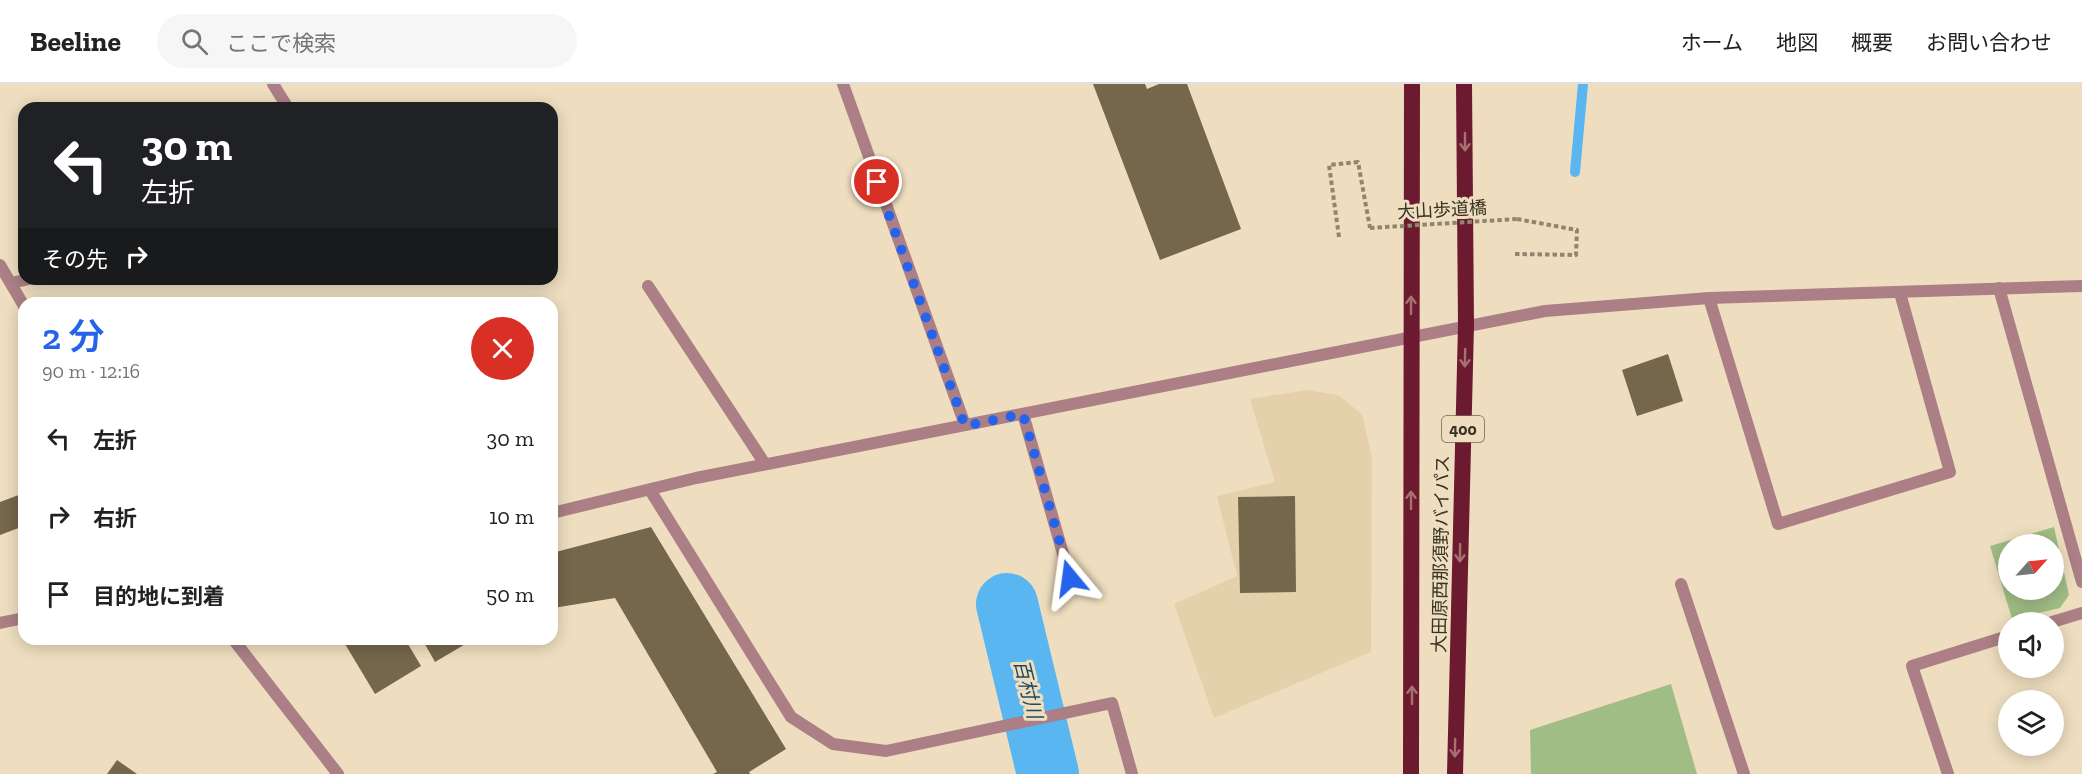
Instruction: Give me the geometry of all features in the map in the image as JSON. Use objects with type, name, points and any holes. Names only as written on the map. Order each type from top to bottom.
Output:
[{"type":"highway","name":"大田原西那須野バイパス","points":[[1411,774],[1412,84]]},
{"type":"highway","name":"大田原西那須野バイパス","points":[[1455,774],[1466,325],[1464,84]]},
{"type":"street","points":[[273,84],[284,102]]},
{"type":"street","points":[[843,84],[965,426]]},
{"type":"street","points":[[0,265],[19,297]]},
{"type":"street","points":[[11,283],[18,281]]},
{"type":"street","points":[[648,286],[765,464]]},
{"type":"street","points":[[558,512],[765,464],[1545,311],[1709,298],[2082,286]]},
{"type":"street","points":[[1999,288],[2082,582]]},
{"type":"street","points":[[1709,298],[1778,524],[1950,472],[1900,292]]},
{"type":"street","points":[[1023,414],[1070,578]]},
{"type":"street","points":[[650,490],[791,717],[832,744],[886,751],[1112,703],[1132,774]]},
{"type":"street","points":[[1681,584],[1744,774]]},
{"type":"street","points":[[2064,618],[2082,613]]},
{"type":"street","points":[[0,623],[18,619]]},
{"type":"street","points":[[1948,774],[1912,666],[1998,639]]},
{"type":"street","points":[[238,645],[338,774]]},
{"type":"path","name":"大山歩道橋","points":[[1339,237],[1329,165],[1358,162],[1370,228],[1517,219],[1577,230],[1576,255],[1515,254]]},
{"type":"shaded area","points":[[1307,390],[1338,395],[1362,414],[1372,458],[1371,652],[1214,718],[1174,604],[1237,576],[1217,496],[1275,482],[1250,399]]},
{"type":"green space","points":[[2054,527],[2056,534],[2030,534]]},
{"type":"green space","points":[[1998,544],[1998,573],[1990,546]]},
{"type":"green space","points":[[2064,572],[2069,595],[2060,608],[2043,612],[2010,612],[2006,600],[2064,600]]},
{"type":"green space","points":[[1671,684],[1697,774],[1531,774],[1530,730]]},
{"type":"building","points":[[1093,84],[1145,84],[1147,89],[1159,84],[1187,84],[1241,229],[1160,260]]},
{"type":"building","points":[[1668,354],[1683,401],[1637,416],[1622,370]]},
{"type":"building","points":[[18,495],[18,528],[0,535],[0,502]]},
{"type":"building","points":[[1295,496],[1296,592],[1240,593],[1238,497]]},
{"type":"building","points":[[651,527],[786,749],[749,772],[750,774],[713,774],[717,772],[615,598],[558,607],[558,551]]},
{"type":"building","points":[[346,645],[409,645],[421,666],[375,694]]},
{"type":"building","points":[[425,645],[464,645],[435,662]]},
{"type":"building","points":[[117,760],[137,774],[107,774]]},
{"type":"waterway","points":[[1575,172],[1583,84]]},
{"type":"waterway","name":"百村川","points":[[1007,604],[1048,774]]},
{"type":"route","points":[[877,182],[965,426],[1023,414],[1070,578]]}]
